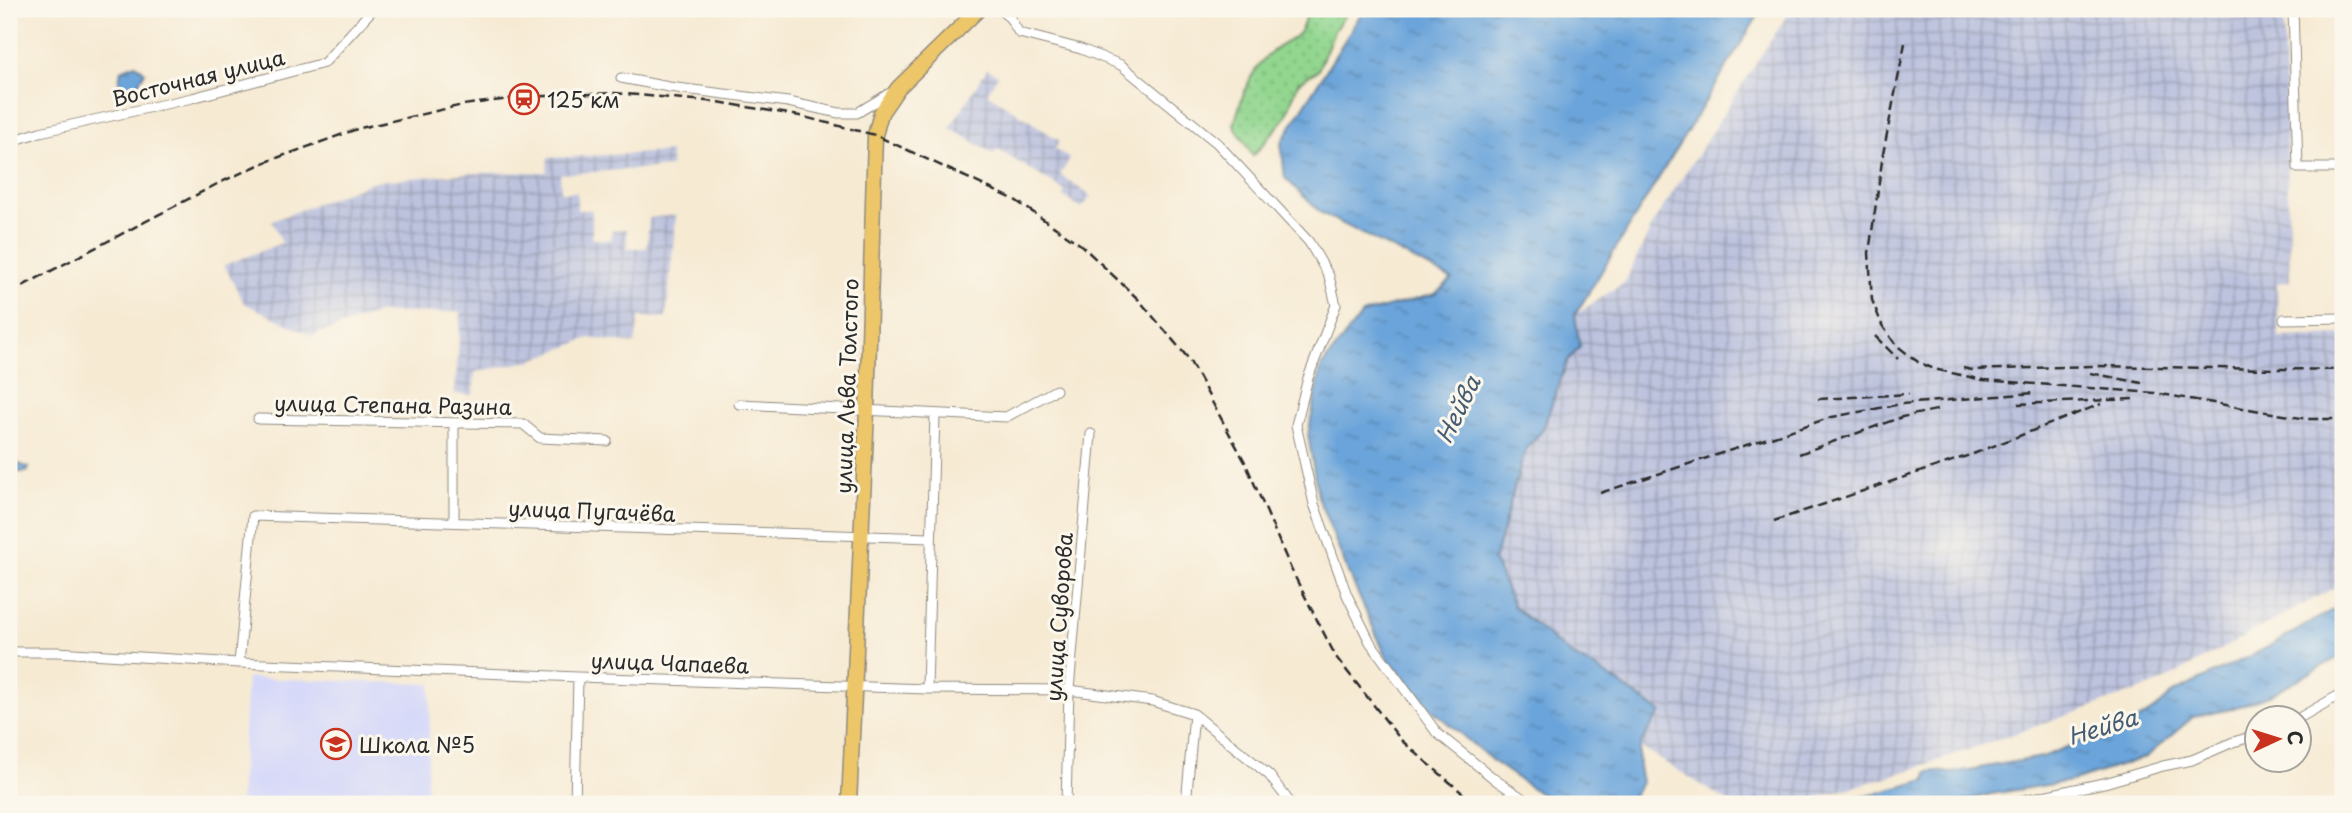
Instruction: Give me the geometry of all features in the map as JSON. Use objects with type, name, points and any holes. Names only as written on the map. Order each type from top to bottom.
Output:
[{"type":"main road","name":"улица Льва Толстого","points":[[849,804],[867,411],[875,135],[881,113],[898,88],[979,9]]},
{"type":"street","points":[[9,10],[15,9]]},
{"type":"street","name":"Восточная улица","points":[[9,142],[40,132],[192,98],[324,63],[373,9]]},
{"type":"street","points":[[999,9],[1010,18],[1019,33],[1081,49],[1121,65],[1217,143],[1310,242],[1329,276],[1336,305],[1308,378],[1296,425],[1314,505],[1347,596],[1370,642],[1437,733],[1497,781],[1531,804]]},
{"type":"street","points":[[2293,9],[2298,169],[2343,168]]},
{"type":"street","points":[[621,78],[788,102],[839,113],[857,113],[898,88]]},
{"type":"street","points":[[2284,319],[2343,318]]},
{"type":"street","points":[[739,404],[1006,417],[1056,390]]},
{"type":"street","points":[[927,689],[935,414]]},
{"type":"street","name":"улица Степана Разина","points":[[258,419],[523,424],[540,438],[607,441]]},
{"type":"street","points":[[454,423],[454,522]]},
{"type":"street","name":"улица Суворова","points":[[1066,804],[1069,690],[1091,433]]},
{"type":"street","name":"улица Пугачёва","points":[[239,663],[253,516],[930,538]]},
{"type":"street","name":"улица Чапаева","points":[[9,652],[57,652],[239,663],[578,677],[927,689],[1069,690],[1152,701],[1194,714],[1269,775],[1291,804]]},
{"type":"street","points":[[575,804],[578,677]]},
{"type":"street","points":[[2314,710],[2343,693]]},
{"type":"street","points":[[1186,804],[1194,714]]},
{"type":"street","points":[[2006,804],[2192,760],[2244,738]]},
{"type":"shaded area","points":[[1791,9],[2283,9],[2290,281],[2277,283],[2279,337],[2343,335],[2343,583],[2157,684],[1910,770],[1796,804],[1732,804],[1639,746],[1661,712],[1596,668],[1571,655],[1514,606],[1494,561],[1527,447],[1542,431],[1568,360],[1580,347],[1575,315],[1625,282],[1655,220]]},
{"type":"shaded area","points":[[987,69],[998,75],[987,93],[1060,141],[1055,149],[1070,159],[1060,175],[1091,196],[1082,208],[1063,196],[1065,191],[997,149],[994,154],[950,128]]},
{"type":"shaded area","points":[[670,152],[671,167],[560,174],[561,192],[577,192],[577,210],[592,210],[592,239],[611,240],[612,230],[627,229],[627,248],[647,248],[649,218],[676,215],[666,318],[639,317],[635,344],[589,338],[530,361],[475,372],[473,395],[455,394],[461,312],[378,313],[312,336],[244,303],[224,265],[282,243],[272,221],[375,181],[472,173],[547,172],[548,158]]},
{"type":"shaded area","name":"Школа №5","points":[[247,678],[431,684],[426,804],[240,804]]},
{"type":"green space","points":[[1306,9],[1349,9],[1334,31],[1318,70],[1298,83],[1286,117],[1253,156],[1234,125],[1243,97],[1260,63],[1298,34],[1305,20]]},
{"type":"water","name":"Нейва","points":[[1364,9],[1762,9],[1575,315],[1580,347],[1568,360],[1542,431],[1527,447],[1494,561],[1514,607],[1571,655],[1596,668],[1661,712],[1641,744],[1638,760],[1642,782],[1627,804],[1555,804],[1495,763],[1429,707],[1386,656],[1318,497],[1308,435],[1321,367],[1362,314],[1435,294],[1452,279],[1321,213],[1285,178],[1281,143]]},
{"type":"water","points":[[136,64],[145,72],[139,82],[138,92],[121,91],[121,70]]},
{"type":"water","points":[[9,460],[29,468],[27,472],[17,472],[9,488]]},
{"type":"water","points":[[2343,604],[2343,655],[2266,697],[2227,710],[2193,717],[2146,757],[2077,780],[1991,794],[1951,804],[1837,804],[1926,780],[1927,772],[1951,773],[2042,757],[2098,733],[2126,726],[2162,704],[2171,694],[2268,647]]},
{"type":"railway","points":[[1905,43],[1883,154],[1869,253],[1872,300],[1882,325],[1896,345],[1918,362],[1934,369],[1983,380],[2155,393],[2307,419],[2343,419]]},
{"type":"railway","points":[[9,293],[217,184],[263,163],[360,128],[463,105],[524,97],[614,93],[718,102],[800,116],[875,135],[1015,200],[1081,245],[1139,300],[1188,358],[1245,462],[1291,569],[1336,657],[1401,740],[1475,804]]},
{"type":"railway","points":[[1875,336],[1898,359]]},
{"type":"railway","points":[[1963,368],[1972,370],[2093,366],[2343,370]]},
{"type":"railway","points":[[2090,373],[2142,383]]},
{"type":"railway","points":[[1600,493],[1832,417],[1901,404],[2034,393]]},
{"type":"railway","points":[[1818,399],[1909,394]]},
{"type":"railway","points":[[2018,404],[2133,399]]},
{"type":"railway","points":[[1774,521],[1973,454],[2101,404]]},
{"type":"railway","points":[[1799,454],[1902,417],[1941,409]]},
{"type":"place","name":"125 км","points":[[524,99]]},
{"type":"place","name":"Школа №5","points":[[336,744]]}]
